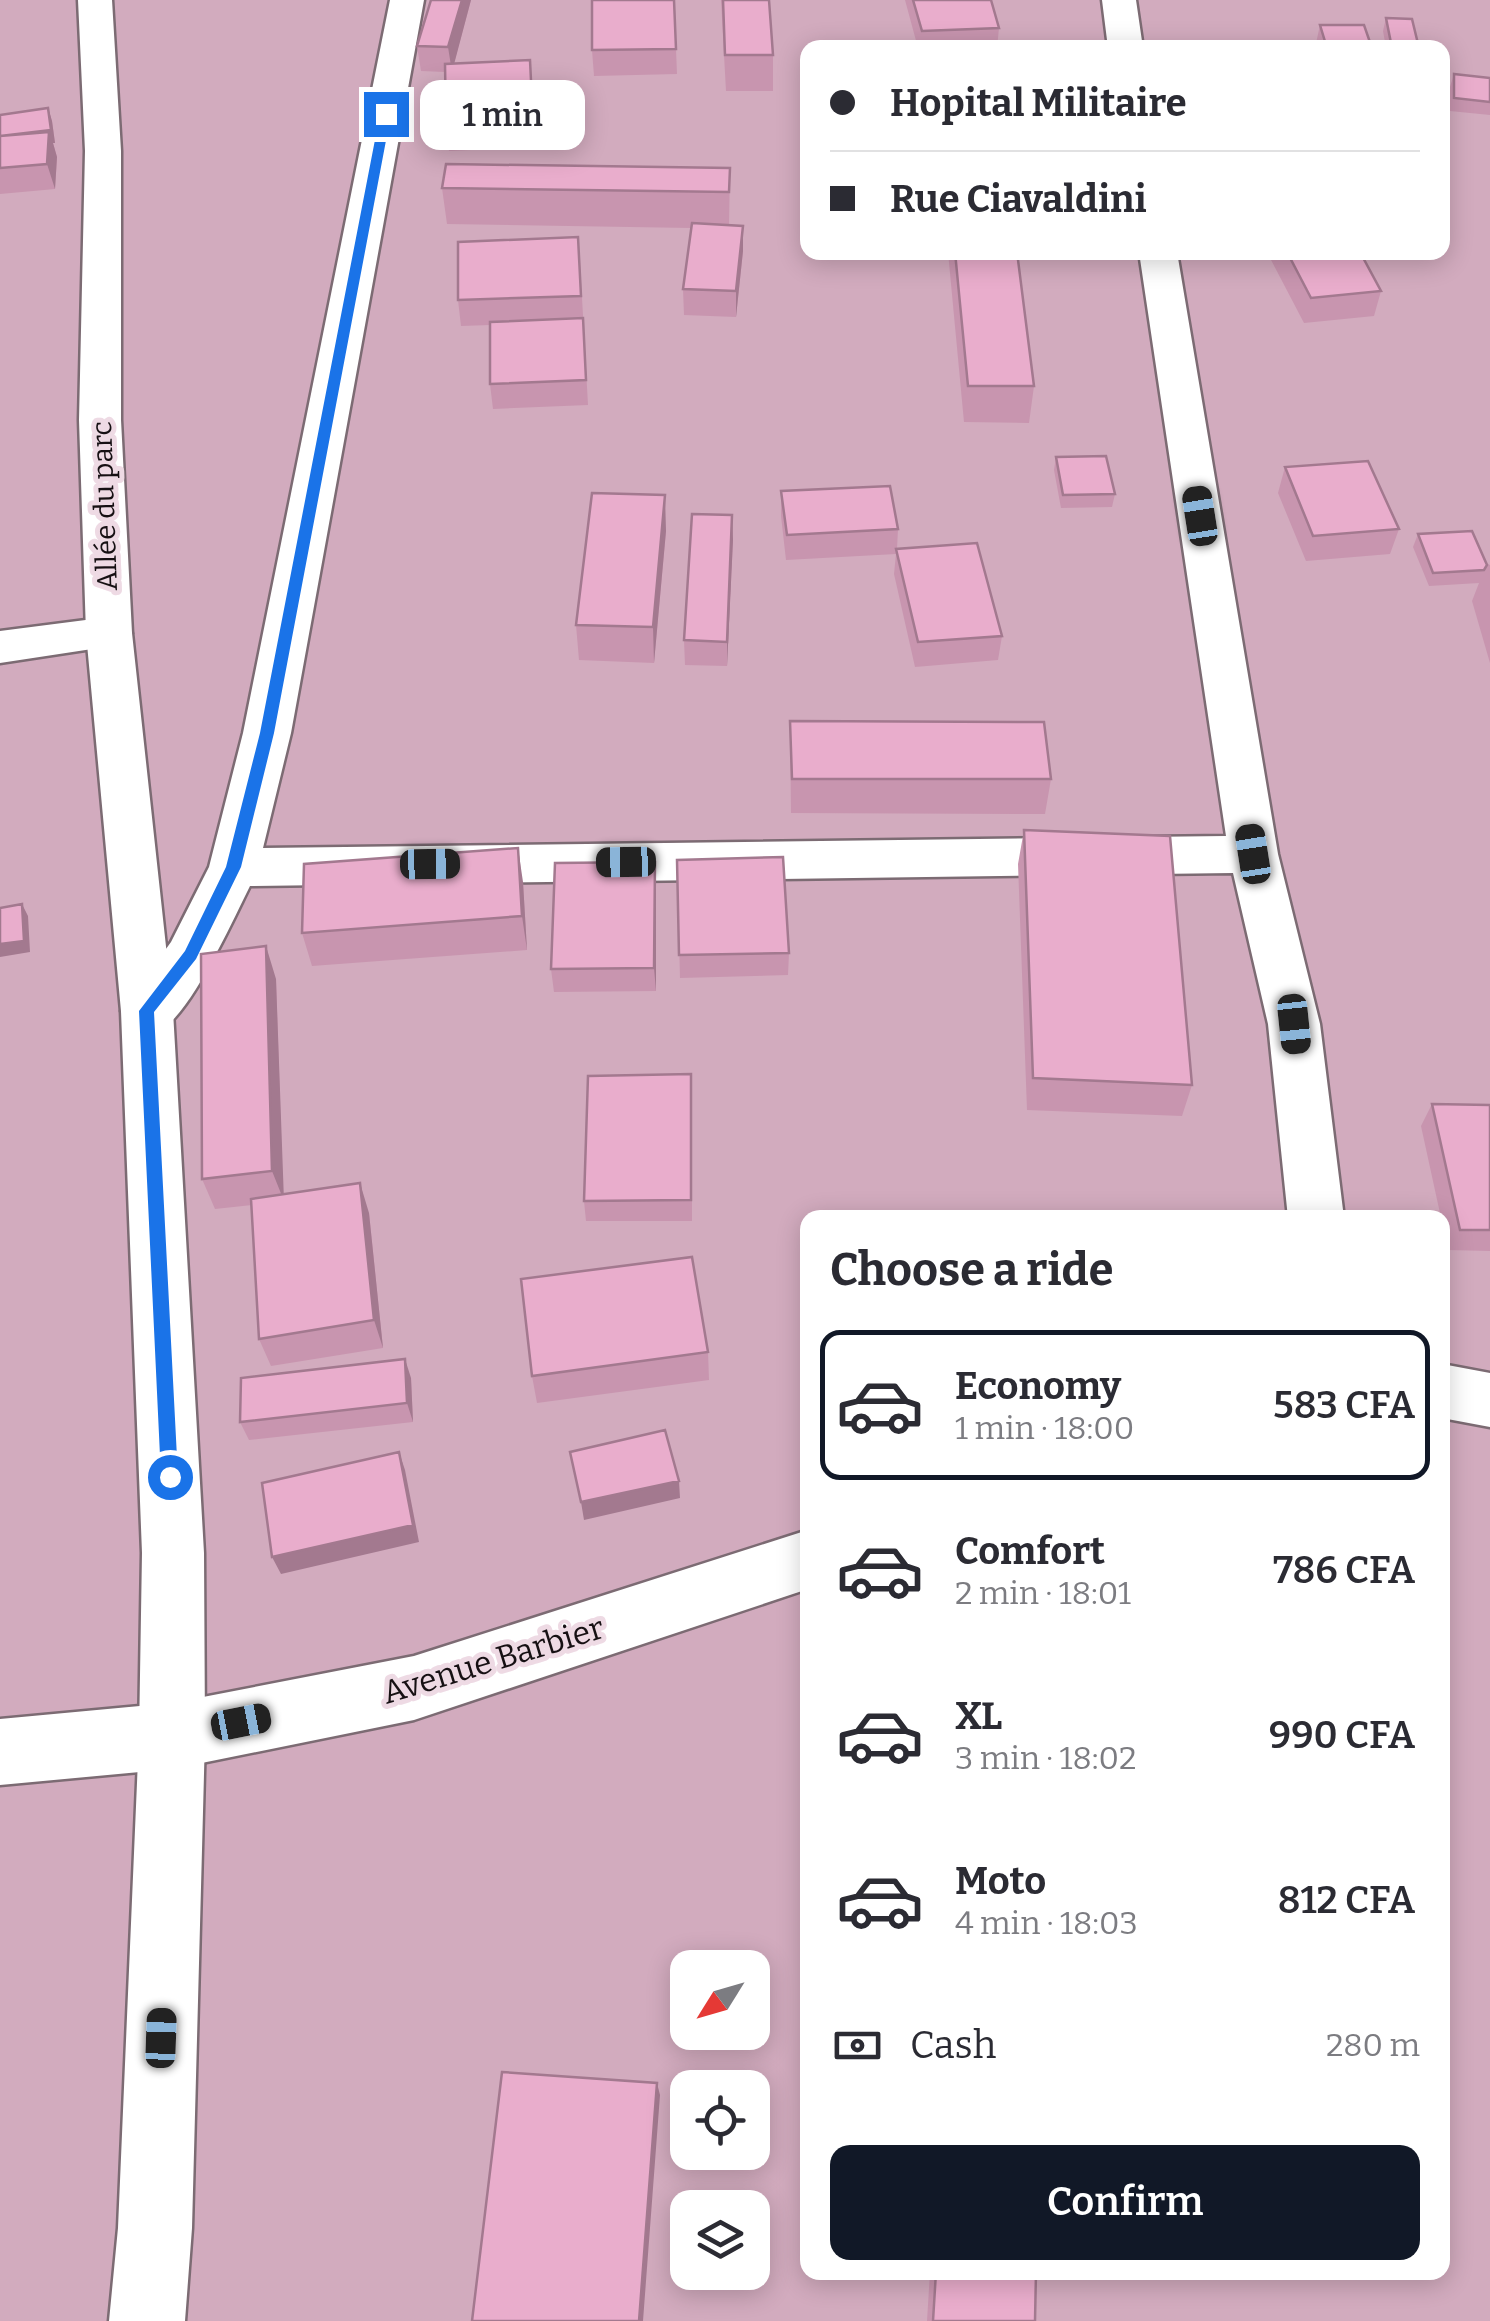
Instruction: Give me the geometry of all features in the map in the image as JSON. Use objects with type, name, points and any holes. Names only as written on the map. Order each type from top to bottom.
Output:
[{"type":"street","name":"Allée du parc","points":[[94,0],[103,151],[100,420],[109,633],[146,1011],[173,1552],[172,1736],[147,2321]]},
{"type":"street","points":[[146,1011],[190,954],[234,867],[267,733],[407,0]]},
{"type":"street","points":[[1119,0],[1125,40]]},
{"type":"street","points":[[1159,260],[1253,854],[1294,1024],[1315,1210]]},
{"type":"street","points":[[0,647],[109,633]]},
{"type":"street","points":[[234,867],[1253,854]]},
{"type":"street","points":[[1450,1392],[1490,1400]]},
{"type":"street","name":"Avenue Barbier","points":[[0,1752],[172,1736],[414,1688],[800,1563]]},
{"type":"shaded area","points":[[0,0],[1490,0],[1490,2321],[0,2321]]},
{"type":"building","points":[[431,0],[462,0],[448,47],[417,46]]},
{"type":"building","points":[[592,0],[674,0],[676,49],[592,50]]},
{"type":"building","points":[[723,0],[769,0],[773,55],[725,55]]},
{"type":"building","points":[[913,0],[991,0],[999,28],[922,31]]},
{"type":"building","points":[[1386,18],[1412,19],[1417,40],[1390,40]]},
{"type":"building","points":[[1320,25],[1364,25],[1369,40],[1325,40]]},
{"type":"building","points":[[530,60],[533,122],[446,126],[445,64]]},
{"type":"building","points":[[1454,74],[1490,78],[1490,102],[1454,98]]},
{"type":"building","points":[[48,108],[51,130],[0,136],[0,115]]},
{"type":"building","points":[[49,132],[47,164],[0,168],[0,136]]},
{"type":"building","points":[[446,164],[730,168],[729,192],[442,188]]},
{"type":"building","points":[[692,223],[743,226],[736,291],[683,289]]},
{"type":"building","points":[[578,237],[581,296],[458,300],[458,242]]},
{"type":"building","points":[[956,260],[1018,260],[1034,386],[968,386]]},
{"type":"building","points":[[1291,260],[1364,260],[1381,291],[1311,298]]},
{"type":"building","points":[[583,318],[586,380],[490,384],[490,322]]},
{"type":"building","points":[[1106,456],[1115,494],[1063,495],[1056,457]]},
{"type":"building","points":[[1368,461],[1399,529],[1313,536],[1285,467]]},
{"type":"building","points":[[890,486],[898,529],[787,535],[781,491]]},
{"type":"building","points":[[592,493],[665,495],[653,627],[576,625]]},
{"type":"building","points":[[692,514],[732,515],[727,642],[684,640]]},
{"type":"building","points":[[1472,531],[1487,565],[1484,570],[1433,573],[1418,534]]},
{"type":"building","points":[[977,543],[1002,636],[918,642],[896,549]]},
{"type":"building","points":[[790,721],[1044,722],[1051,779],[792,779]]},
{"type":"building","points":[[1024,830],[1170,836],[1192,1085],[1033,1078]]},
{"type":"building","points":[[518,848],[522,916],[302,933],[304,864]]},
{"type":"building","points":[[783,857],[789,953],[679,955],[677,860]]},
{"type":"building","points":[[655,862],[654,968],[551,969],[555,863]]},
{"type":"building","points":[[22,904],[24,941],[0,944],[0,908]]},
{"type":"building","points":[[266,946],[272,1171],[202,1179],[201,954]]},
{"type":"building","points":[[691,1074],[691,1200],[584,1201],[588,1076]]},
{"type":"building","points":[[1432,1104],[1490,1105],[1490,1230],[1460,1230]]},
{"type":"building","points":[[360,1183],[374,1320],[259,1339],[251,1199]]},
{"type":"building","points":[[692,1257],[708,1352],[532,1376],[521,1279]]},
{"type":"building","points":[[405,1359],[407,1403],[240,1422],[241,1378]]},
{"type":"building","points":[[665,1430],[679,1481],[581,1502],[570,1452]]},
{"type":"building","points":[[399,1452],[413,1525],[272,1557],[262,1483]]},
{"type":"building","points":[[502,2072],[657,2083],[639,2321],[472,2321]]},
{"type":"building","points":[[936,2280],[1036,2280],[1035,2321],[933,2321]]},
{"type":"route","points":[[170,1477],[146,1011],[190,954],[234,867],[267,733],[386,114]]}]
